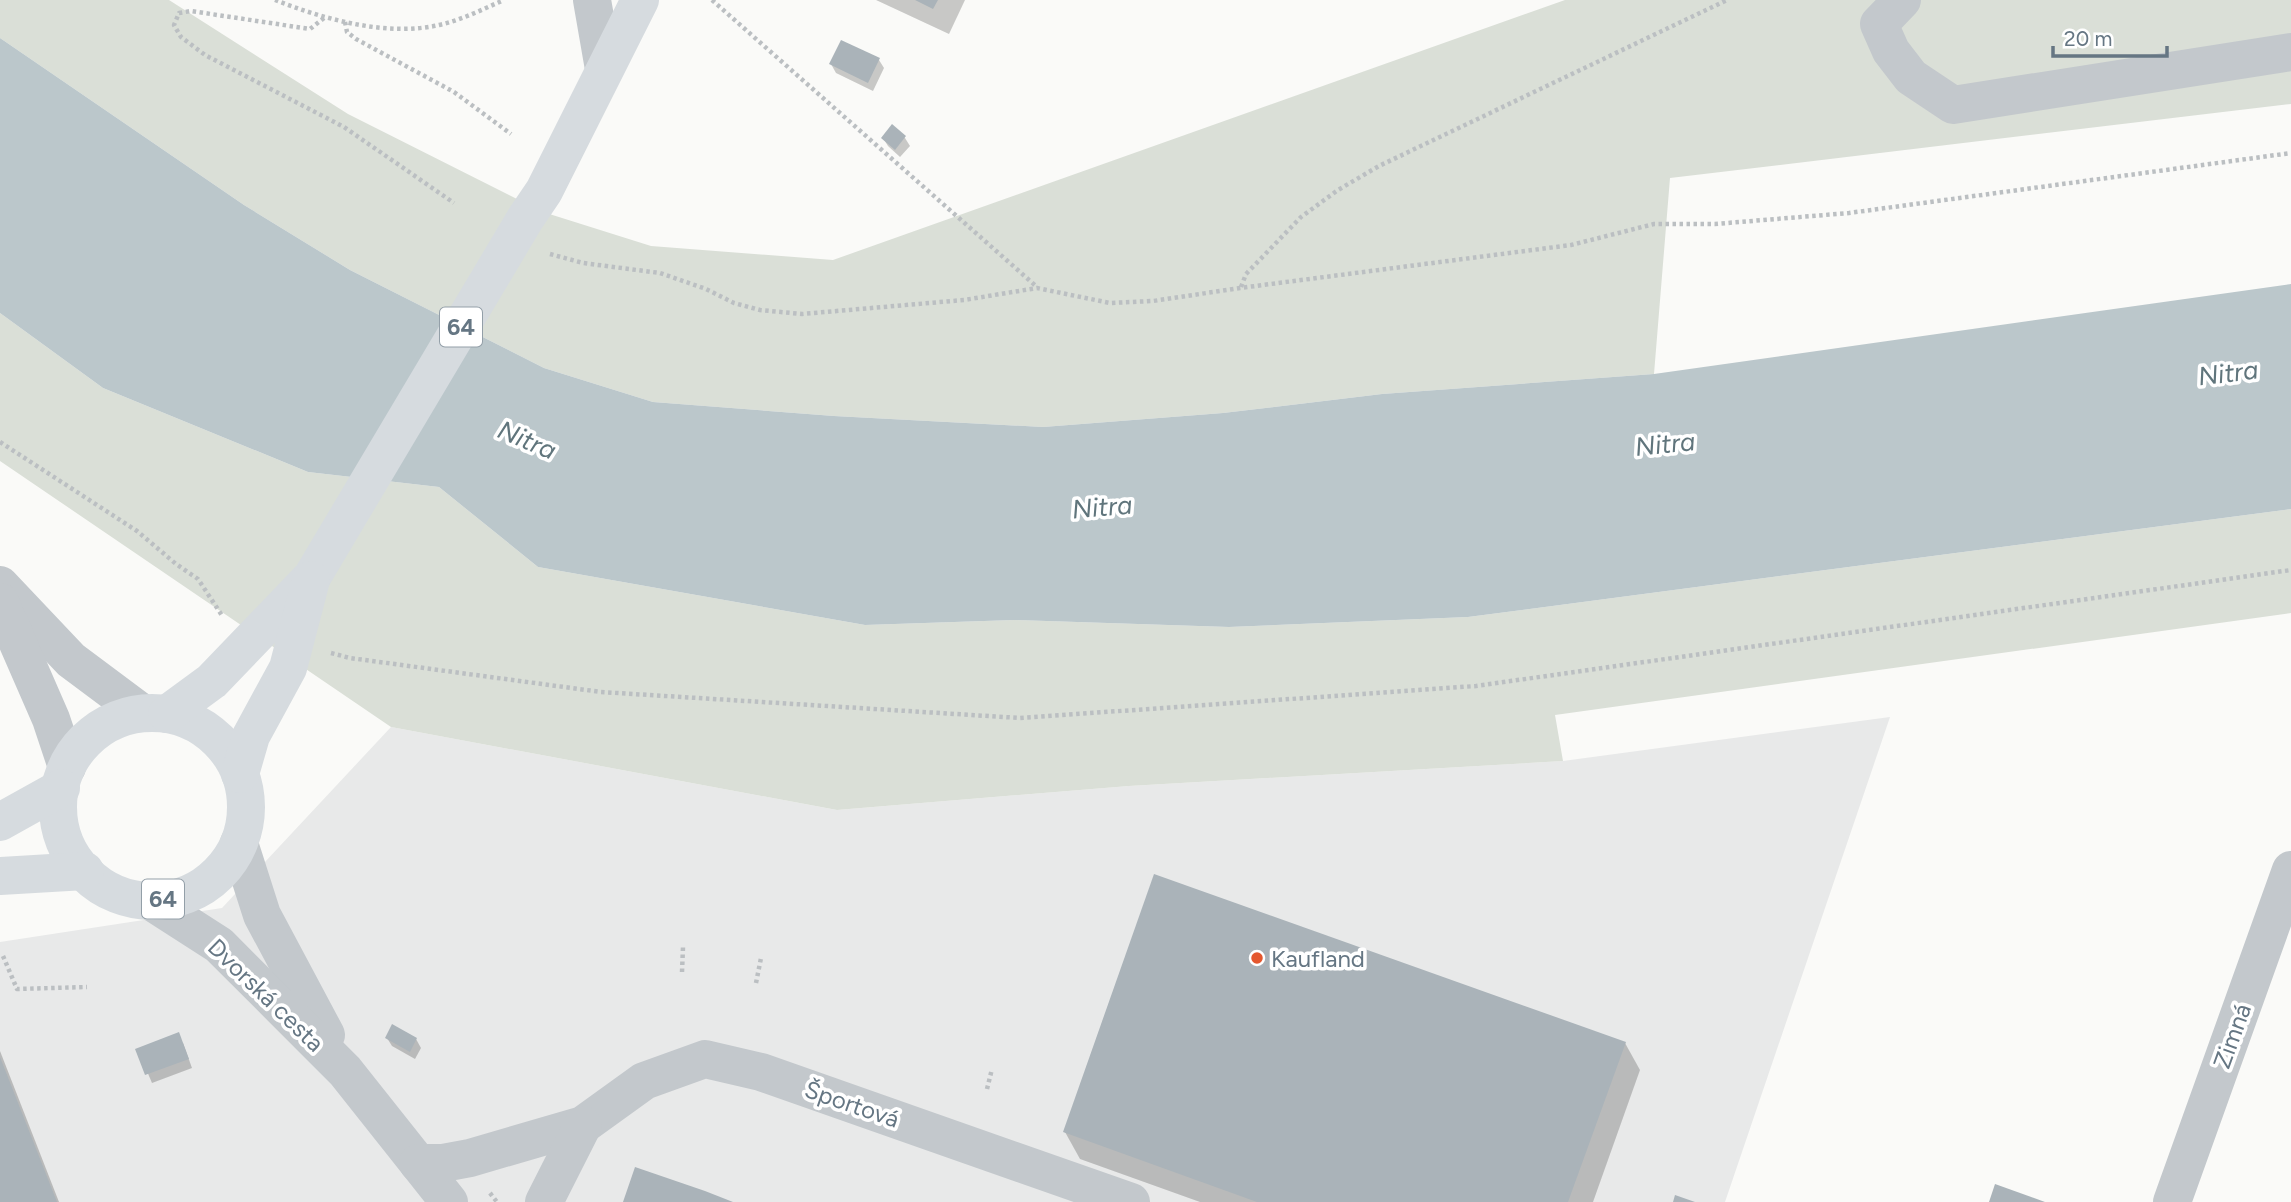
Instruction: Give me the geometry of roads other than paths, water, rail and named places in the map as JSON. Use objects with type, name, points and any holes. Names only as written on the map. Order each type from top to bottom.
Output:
[{"type":"main road","name":"64","points":[[154,713],[191,721],[212,734],[223,746],[240,774],[246,816],[239,843],[224,867],[203,885],[177,897],[149,900],[135,899],[108,889],[85,871],[74,858],[60,824],[58,806],[64,778],[80,747],[98,730],[118,719],[154,713],[212,681],[312,576],[544,191],[640,0]]},
{"type":"main road","name":"64","points":[[240,774],[251,736],[288,668],[312,576]]},
{"type":"main road","name":"64","points":[[0,822],[64,778]]},
{"type":"main road","points":[[0,876],[85,871]]},
{"type":"street","points":[[592,0],[604,69]]},
{"type":"street","points":[[1902,0],[1879,24],[1891,51],[1911,77],[1953,105],[2291,52]]},
{"type":"street","points":[[0,585],[71,660],[154,713]]},
{"type":"street","points":[[0,603],[51,719],[64,778]]},
{"type":"street","name":"Dvorská cesta","points":[[239,843],[262,915],[345,1071]]},
{"type":"street","name":"Zimná","points":[[2172,1202],[2291,870]]},
{"type":"street","name":"Dvorská cesta","points":[[149,900],[219,945],[345,1071],[449,1202]]},
{"type":"street","name":"Športová","points":[[418,1163],[443,1163],[470,1158],[583,1125],[644,1081],[705,1059],[761,1072],[1131,1202]]},
{"type":"street","name":"Športová","points":[[544,1202],[583,1125]]},
{"type":"water","name":"Nitra","points":[[0,38],[244,205],[350,270],[544,368],[653,402],[834,416],[1043,427],[1223,413],[1382,394],[1654,374],[2291,284],[2291,509],[1468,617],[1229,627],[1014,620],[865,625],[538,567],[439,487],[308,472],[103,388],[0,313]]},
{"type":"place","name":"Kaufland","points":[[1257,958]]}]
